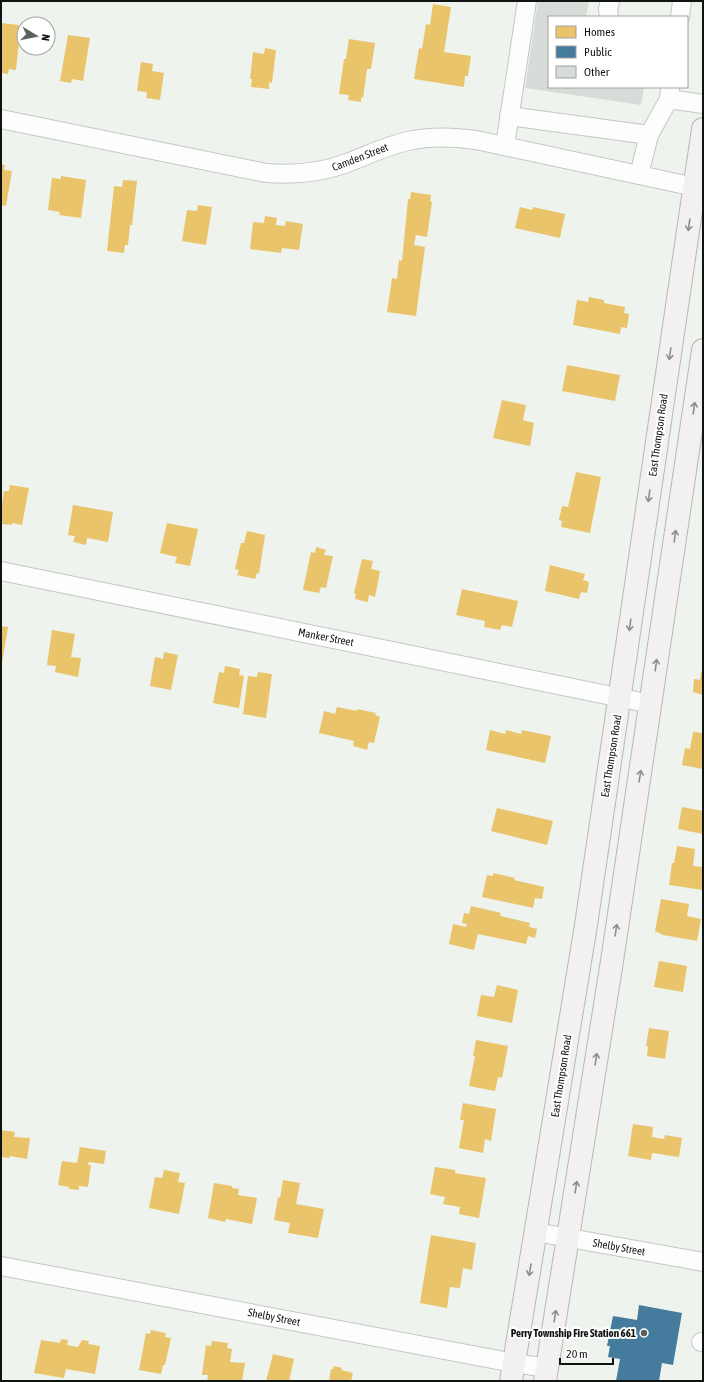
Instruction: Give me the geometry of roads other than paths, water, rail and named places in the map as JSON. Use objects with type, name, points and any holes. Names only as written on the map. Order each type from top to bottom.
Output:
[{"type":"main road","name":"East Thompson Road","points":[[512,1372],[586,925],[699,188],[703,129]]},
{"type":"main road","points":[[546,1374],[651,704],[703,350]]},
{"type":"street","points":[[505,146],[527,1]]},
{"type":"street","points":[[609,16],[608,9],[610,1]]},
{"type":"street","points":[[680,16],[682,1]]},
{"type":"street","points":[[639,175],[649,135],[670,93],[703,104]]},
{"type":"street","points":[[509,116],[649,135]]},
{"type":"street","name":"Camden Street","points":[[1,119],[250,170],[280,174],[308,173],[327,169],[346,164],[391,145],[424,138],[455,137],[505,146],[699,188]]},
{"type":"street","name":"Manker Street","points":[[1,571],[651,704]]},
{"type":"street","name":"Shelby Street","points":[[536,1232],[703,1262]]},
{"type":"street","name":"Shelby Street","points":[[1,1266],[512,1372],[546,1374]]},
{"type":"place","name":"Perry Township Fire Station 661","points":[[644,1333]]}]
